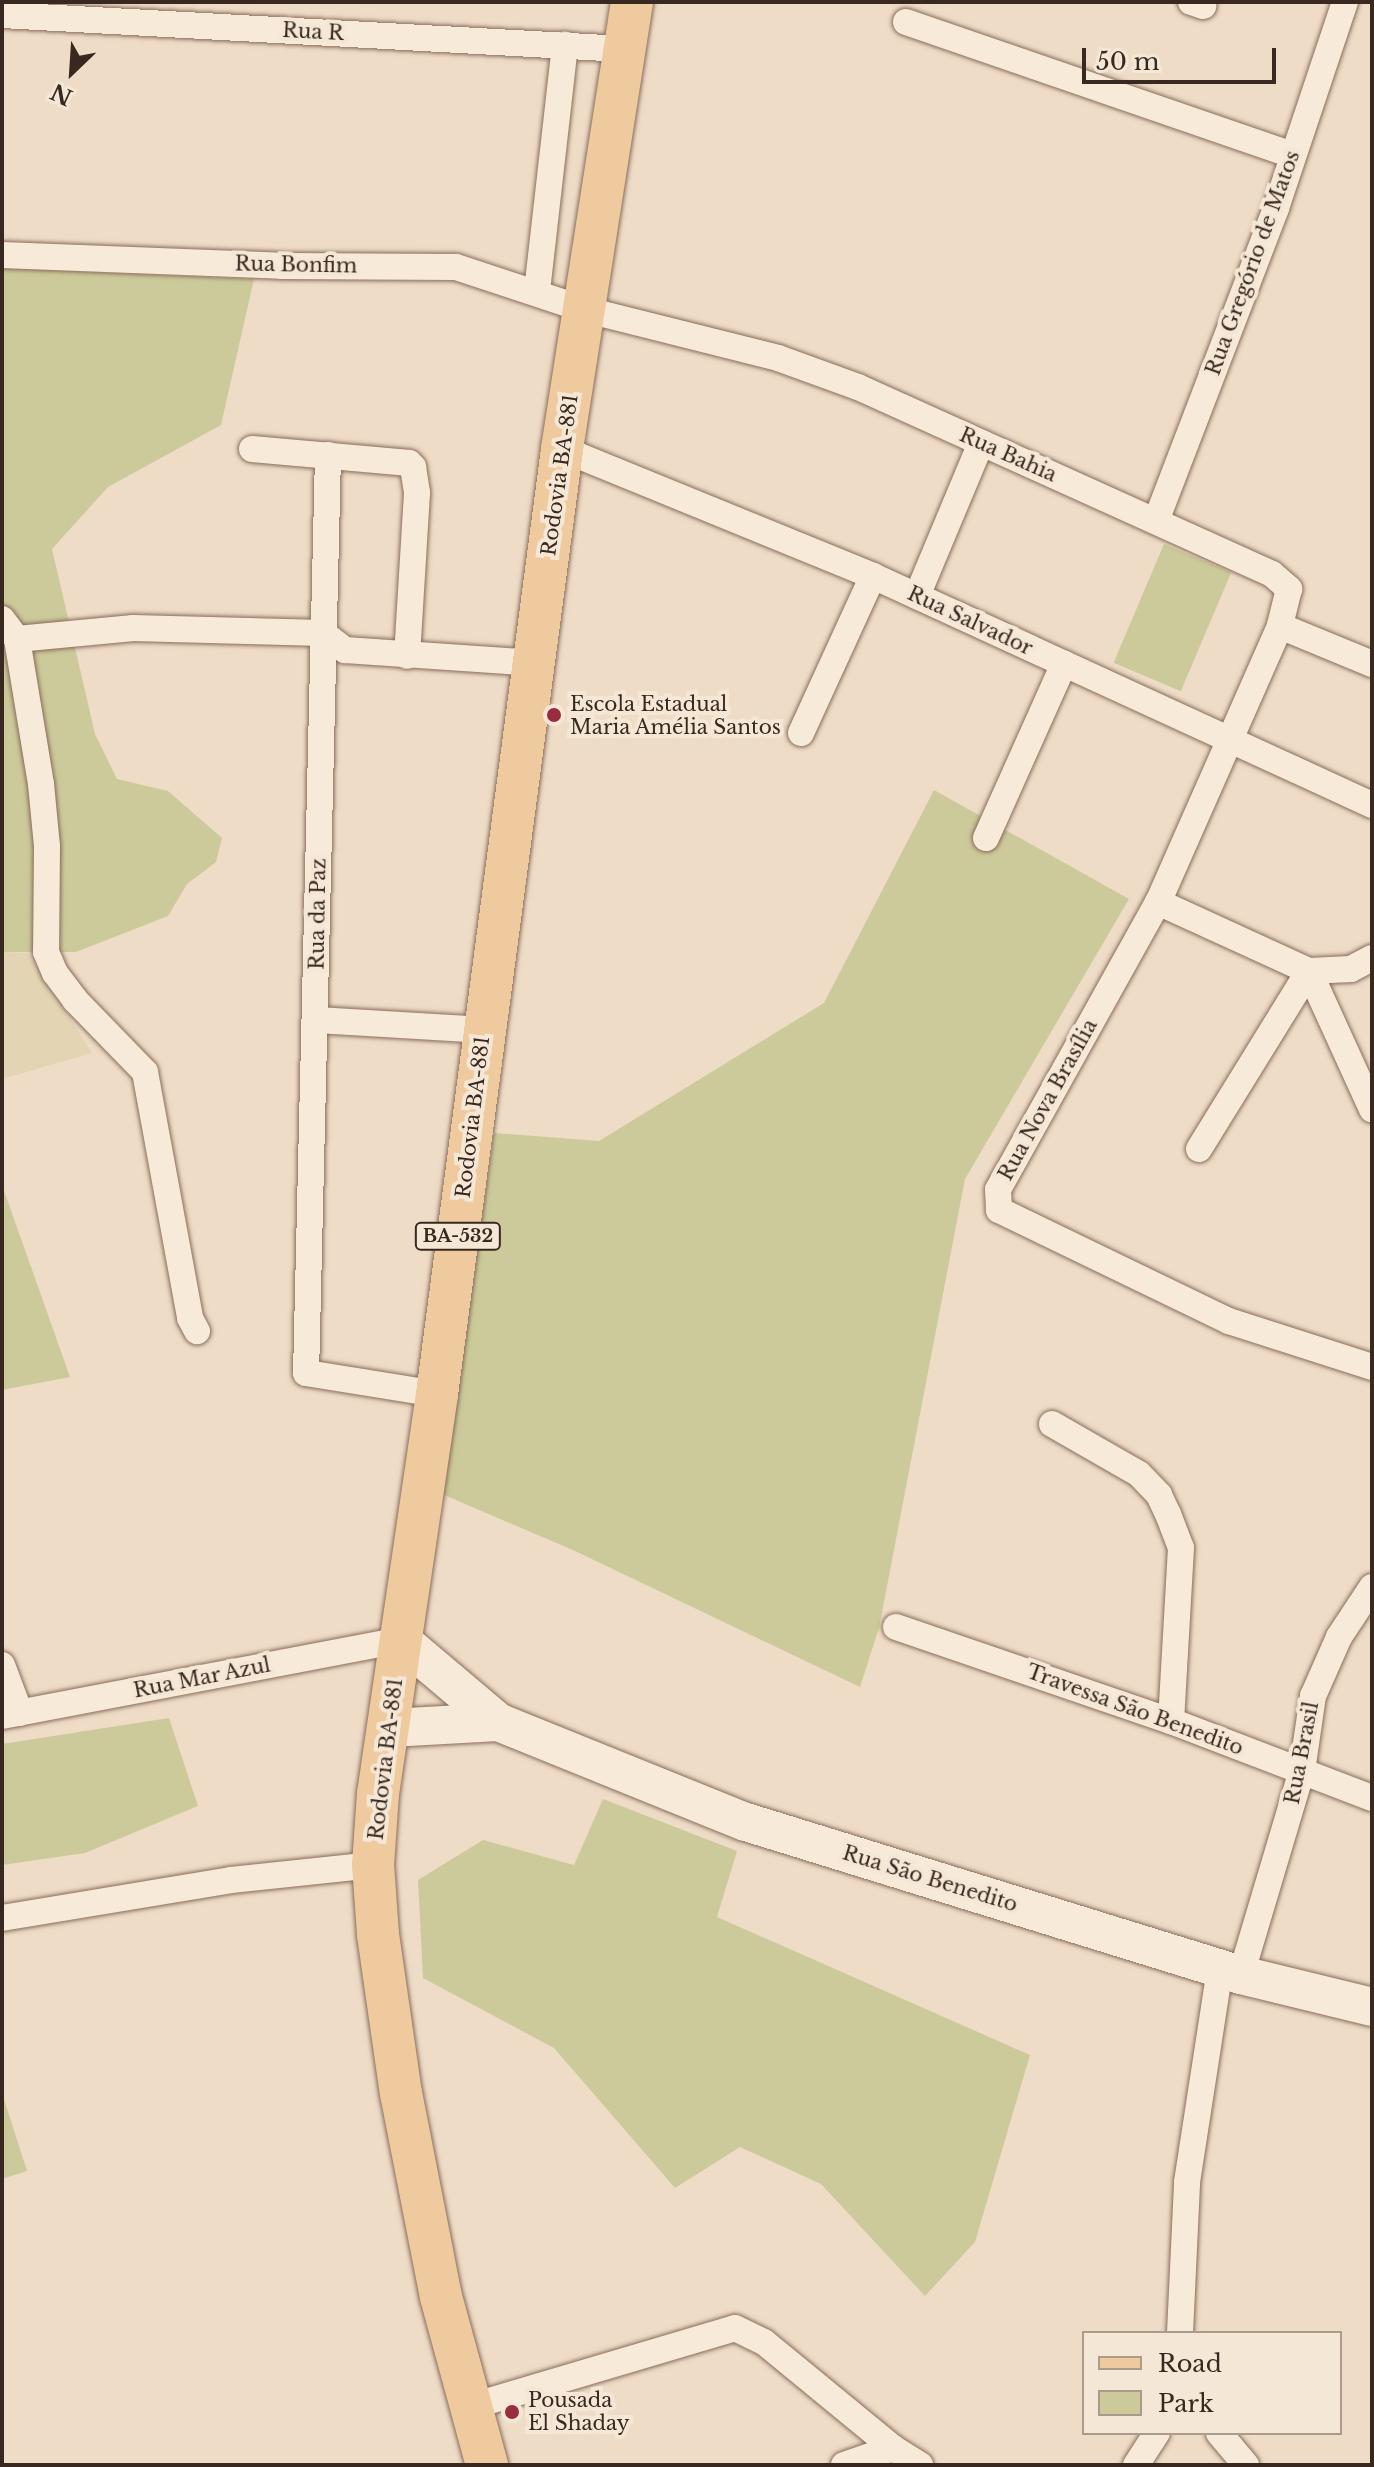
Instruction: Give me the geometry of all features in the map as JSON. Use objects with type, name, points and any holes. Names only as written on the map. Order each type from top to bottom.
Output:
[{"type":"main road","name":"Rodovia BA-881","points":[[487,2465],[441,2297],[401,2094],[378,1934],[373,1865],[378,1794],[437,1394],[562,449],[632,2]]},
{"type":"street","name":"Rua Gregório de Matos","points":[[1156,521],[1293,155],[1345,2]]},
{"type":"street","name":"Rua R","points":[[2,15],[624,49]]},
{"type":"street","points":[[906,22],[1293,155]]},
{"type":"street","points":[[537,291],[565,45]]},
{"type":"street","name":"Rua Bonfim","points":[[2,255],[282,266],[456,267],[537,291],[583,309]]},
{"type":"street","name":"Rua Bahia","points":[[583,309],[736,346],[816,370],[1156,521],[1283,580],[1289,589],[1289,597],[1280,626]]},
{"type":"street","points":[[917,596],[981,443]]},
{"type":"street","points":[[252,449],[412,465],[417,493],[407,656]]},
{"type":"street","name":"Rua Salvador","points":[[562,449],[873,576],[1230,743],[1372,805]]},
{"type":"street","name":"Rua da Paz","points":[[328,455],[317,1020],[306,1373],[437,1394]]},
{"type":"street","points":[[801,733],[873,576]]},
{"type":"street","points":[[1280,626],[1372,664]]},
{"type":"street","name":"Rua Nova Brasília","points":[[1280,626],[1158,902],[998,1190],[999,1210],[1229,1321],[1372,1367]]},
{"type":"street","points":[[197,1331],[190,1318],[145,1072],[116,1047],[75,1000],[55,973],[46,952],[45,815],[9,629],[133,628],[323,633],[345,650],[534,663]]},
{"type":"street","points":[[986,838],[1064,664]]},
{"type":"street","points":[[1158,902],[1309,971],[1351,969],[1372,958]]},
{"type":"street","points":[[1309,971],[1372,1109]]},
{"type":"street","points":[[1199,1149],[1309,971]]},
{"type":"street","points":[[317,1020],[485,1030]]},
{"type":"street","points":[[1052,1424],[1139,1474],[1159,1495],[1168,1514],[1181,1548],[1171,1721]]},
{"type":"street","name":"Rua Brasil","points":[[1180,2331],[1187,2182],[1230,1972],[1302,1771],[1313,1696],[1324,1667],[1372,1587]]},
{"type":"street","name":"Travessa São Benedito","points":[[896,1627],[1171,1721],[1372,1798]]},
{"type":"street","name":"Rua Mar Azul","points":[[11,1714],[401,1640]]},
{"type":"street","name":"Rua São Benedito","points":[[401,1640],[498,1722],[746,1822],[1230,1972],[1372,2007]]},
{"type":"street","points":[[2,1665],[11,1714]]},
{"type":"street","name":"Rua São Benedito","points":[[390,1728],[498,1722]]},
{"type":"street","points":[[2,1918],[231,1880],[373,1865]]},
{"type":"street","points":[[469,2407],[735,2328],[764,2342],[893,2448],[920,2465]]},
{"type":"street","points":[[1136,2465],[1156,2435]]},
{"type":"street","points":[[1221,2435],[1246,2465]]},
{"type":"street","points":[[844,2465],[893,2448]]},
{"type":"shaded area","points":[[2,952],[28,953],[92,1053],[2,1079]]},
{"type":"green space","points":[[2,268],[254,279],[221,425],[108,487],[52,549],[95,734],[117,779],[168,791],[222,838],[216,862],[187,884],[168,916],[76,952],[2,952]]},
{"type":"green space","points":[[1164,544],[1231,573],[1181,691],[1114,663]]},
{"type":"green space","points":[[934,790],[1129,899],[965,1179],[879,1628],[860,1687],[575,1551],[442,1494],[494,1133],[599,1141],[824,1003]]},
{"type":"green space","points":[[2,1185],[70,1377],[2,1390]]},
{"type":"green space","points":[[169,1718],[198,1806],[85,1853],[2,1865],[2,1744]]},
{"type":"green space","points":[[603,1799],[737,1851],[717,1917],[1030,2055],[975,2242],[925,2296],[821,2184],[740,2147],[675,2188],[554,2048],[423,1978],[418,1880],[483,1840],[574,1865]]},
{"type":"green space","points":[[2,2093],[27,2171],[2,2179]]},
{"type":"place","name":"Escola Estadual Maria Amélia Santos","points":[[554,715]]},
{"type":"place","name":"Pousada El Shaday","points":[[512,2412]]}]
